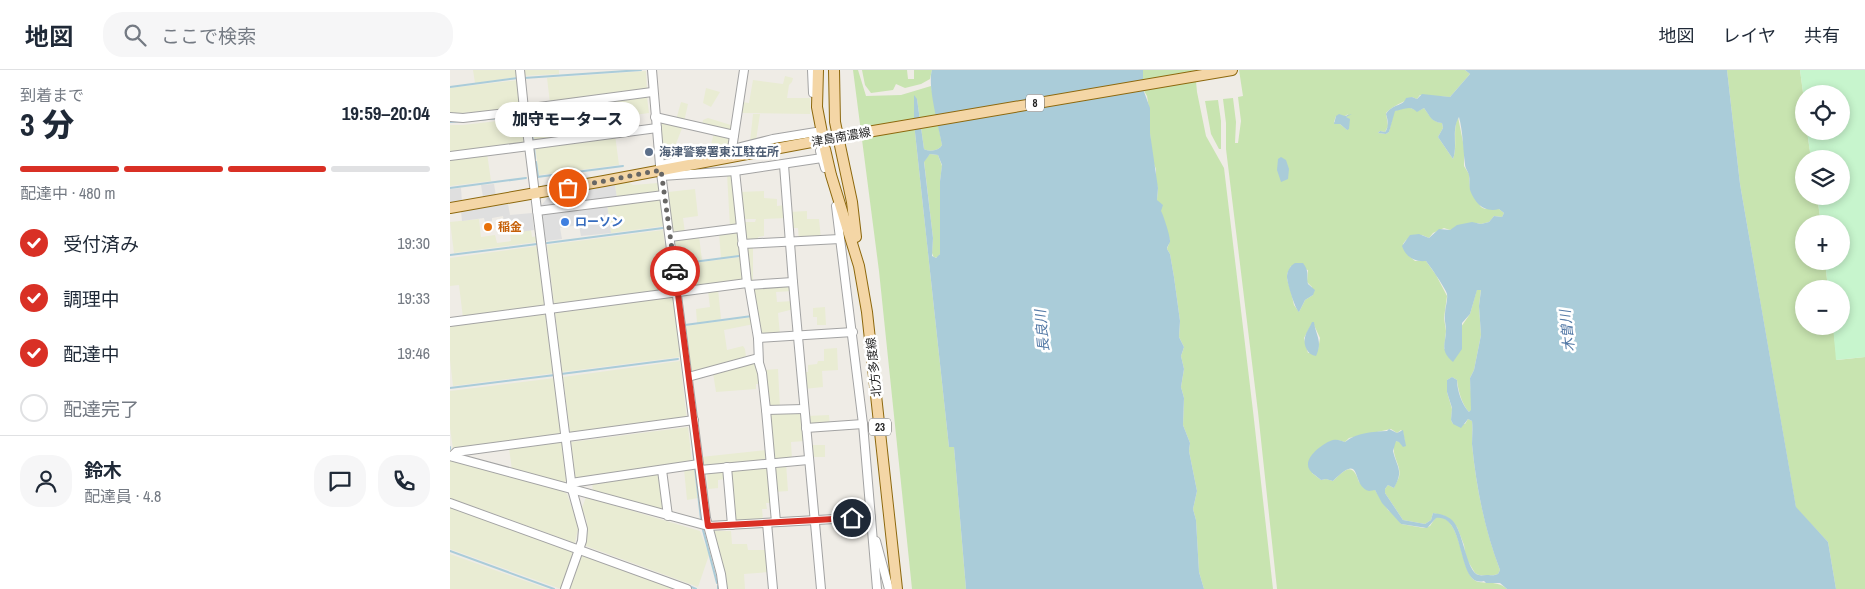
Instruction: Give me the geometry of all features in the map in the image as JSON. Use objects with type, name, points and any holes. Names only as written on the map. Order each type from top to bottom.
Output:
[{"type":"main road","points":[[818,70],[819,135]]},
{"type":"main road","name":"23","points":[[834,70],[835,122],[852,202],[859,266]]},
{"type":"main road","name":"津島南濃線","points":[[450,208],[535,194],[838,137],[1232,70]]},
{"type":"main road","points":[[822,153],[845,218],[859,266]]},
{"type":"main road","name":"北方多度線","points":[[859,266],[867,312],[897,589]]},
{"type":"street","points":[[520,70],[523,112],[526,122],[572,486],[583,529],[580,550],[565,589]]},
{"type":"street","points":[[652,70],[652,92],[664,195],[700,467],[708,526],[721,574],[722,589]]},
{"type":"street","points":[[732,149],[744,70]]},
{"type":"street","points":[[661,170],[693,159],[773,138],[819,135],[813,112],[812,70]]},
{"type":"street","points":[[450,118],[523,112],[652,92]]},
{"type":"street","points":[[655,117],[734,135]]},
{"type":"street","points":[[450,156],[657,128]]},
{"type":"street","points":[[661,170],[735,171],[784,165],[822,153],[837,210],[863,424],[877,589]]},
{"type":"street","points":[[784,165],[808,460],[821,589]]},
{"type":"street","points":[[735,171],[742,244],[758,338],[758,358],[762,373],[771,463],[773,589]]},
{"type":"street","points":[[537,211],[664,195]]},
{"type":"street","points":[[670,237],[740,228]]},
{"type":"street","points":[[742,244],[840,239]]},
{"type":"street","points":[[450,322],[748,284],[793,282]]},
{"type":"street","points":[[758,338],[852,332]]},
{"type":"street","points":[[688,377],[758,358]]},
{"type":"street","points":[[766,410],[804,408]]},
{"type":"street","points":[[451,456],[456,452],[694,420]]},
{"type":"street","points":[[806,428],[863,424]]},
{"type":"street","points":[[451,456],[572,486],[668,516],[708,526],[871,517]]},
{"type":"street","points":[[572,486],[662,470],[700,467],[727,468],[808,460]]},
{"type":"street","points":[[727,468],[732,525]]},
{"type":"street","points":[[662,470],[668,516]]},
{"type":"street","points":[[450,503],[687,589]]},
{"type":"street","points":[[871,517],[888,589]]},
{"type":"green space","points":[[473,70],[517,70],[518,77],[475,83]]},
{"type":"green space","points":[[521,70],[559,70],[559,74],[522,76]]},
{"type":"green space","points":[[853,70],[858,70],[866,96],[901,95],[931,86],[941,147],[934,150],[924,149],[917,99],[914,123],[949,447],[954,447],[966,589],[912,589],[879,271]]},
{"type":"green space","points":[[862,70],[907,70],[908,79],[914,79],[914,70],[932,70],[930,79],[921,84],[905,88],[896,84],[893,90],[871,93],[865,85]]},
{"type":"green space","points":[[1143,70],[1195,70],[1197,92],[1206,136],[1224,168],[1273,589],[1204,589],[1199,572],[1196,520],[1193,509],[1197,491],[1189,451],[1190,443],[1183,425],[1184,398],[1181,387],[1184,369],[1181,356],[1184,347],[1179,337],[1180,321],[1174,277],[1170,254],[1167,249],[1170,241],[1157,200],[1156,169],[1152,159],[1150,114],[1147,96],[1143,89]]},
{"type":"green space","points":[[1239,70],[1465,70],[1470,74],[1450,97],[1420,95],[1417,99],[1412,97],[1391,108],[1386,113],[1388,126],[1385,132],[1380,131],[1378,133],[1386,134],[1389,132],[1394,111],[1408,107],[1418,111],[1424,108],[1433,120],[1442,123],[1443,128],[1438,137],[1453,159],[1455,128],[1458,117],[1464,147],[1464,166],[1469,174],[1470,189],[1481,207],[1485,209],[1499,209],[1504,213],[1502,217],[1494,216],[1489,222],[1450,230],[1444,228],[1433,233],[1429,238],[1422,235],[1406,240],[1403,244],[1409,256],[1415,261],[1426,261],[1447,296],[1444,318],[1446,331],[1444,349],[1461,341],[1461,327],[1470,314],[1477,289],[1481,289],[1479,306],[1481,335],[1474,370],[1470,378],[1472,410],[1469,412],[1464,405],[1459,393],[1457,380],[1452,377],[1447,380],[1447,392],[1452,409],[1451,420],[1453,424],[1465,424],[1468,419],[1472,421],[1472,444],[1476,476],[1486,524],[1500,570],[1498,574],[1486,576],[1475,573],[1466,558],[1464,545],[1457,527],[1445,516],[1433,513],[1431,520],[1425,524],[1403,520],[1385,493],[1388,485],[1394,488],[1399,477],[1394,447],[1395,441],[1405,442],[1401,430],[1397,433],[1391,429],[1349,438],[1345,442],[1338,440],[1312,473],[1321,480],[1333,481],[1348,469],[1354,471],[1359,482],[1375,490],[1388,510],[1396,516],[1401,524],[1424,528],[1430,526],[1436,517],[1444,518],[1455,531],[1472,578],[1479,582],[1498,584],[1507,589],[1277,589],[1258,412],[1226,149],[1226,123],[1223,99],[1233,98],[1236,122],[1235,143],[1238,143],[1241,121],[1238,97],[1243,96]],"holes":[[[1348,114],[1346,117],[1347,130],[1334,122],[1336,116]],[[1291,266],[1308,270],[1307,282],[1312,287],[1313,295],[1305,300],[1299,312],[1294,305],[1287,274]],[[1311,325],[1314,325],[1320,338],[1318,350],[1308,353],[1304,338]]]},
{"type":"green space","points":[[1727,70],[1800,70],[1802,85],[1795,85],[1795,140],[1808,140],[1810,150],[1795,150],[1795,205],[1818,205],[1820,215],[1795,215],[1795,270],[1826,270],[1827,280],[1795,280],[1795,335],[1834,335],[1837,360],[1865,357],[1865,589],[1836,589],[1828,542],[1796,508],[1740,184]]},
{"type":"green space","points":[[1800,70],[1865,70],[1865,357],[1836,360],[1834,335],[1850,335],[1850,280],[1827,280],[1826,270],[1850,270],[1850,215],[1820,215],[1818,205],[1850,205],[1850,150],[1810,150],[1808,140],[1850,140],[1850,85],[1802,85]]},
{"type":"green space","points":[[646,71],[647,91],[550,103],[547,78]]},
{"type":"green space","points":[[785,76],[793,78],[789,85],[787,98],[810,98],[810,114],[742,113],[740,111],[742,102],[749,103],[753,80],[783,84]]},
{"type":"green space","points":[[519,80],[521,108],[450,114],[450,88]]},
{"type":"green space","points":[[706,88],[720,92],[711,107],[703,103]]},
{"type":"green space","points":[[647,97],[649,113],[626,116],[628,130],[534,142],[530,113]]},
{"type":"green space","points":[[1218,100],[1221,121],[1221,149],[1219,149],[1211,134],[1205,101]]},
{"type":"green space","points":[[681,102],[688,104],[684,122],[676,120]]},
{"type":"green space","points":[[753,114],[760,114],[756,140],[750,142]]},
{"type":"green space","points":[[708,118],[734,126],[732,132],[702,126],[703,120]]},
{"type":"green space","points":[[514,119],[522,124],[524,144],[450,153],[450,125]]},
{"type":"green space","points":[[658,120],[683,126],[669,161],[666,163],[663,160]]},
{"type":"green space","points":[[714,133],[731,138],[730,147],[709,152]]},
{"type":"green space","points":[[615,135],[619,165],[539,175],[535,145]]},
{"type":"green space","points":[[487,153],[491,181],[450,186],[450,158]]},
{"type":"green space","points":[[930,154],[938,155],[942,166],[940,181],[940,254],[934,258],[924,161]]},
{"type":"green space","points":[[727,174],[734,174],[738,224],[730,227]]},
{"type":"green space","points":[[628,182],[633,185],[658,183],[660,193],[617,199],[615,185]]},
{"type":"green space","points":[[695,189],[698,216],[683,218],[685,233],[673,234],[668,192]]},
{"type":"green space","points":[[764,191],[764,198],[777,199],[777,206],[785,205],[786,218],[764,219],[764,236],[758,237],[758,242],[745,243],[743,222],[755,222],[756,219],[743,219],[740,192]]},
{"type":"green space","points":[[660,197],[664,226],[611,233],[607,204]]},
{"type":"green space","points":[[807,211],[807,219],[819,219],[821,239],[799,240],[798,228],[790,228],[789,212]]},
{"type":"green space","points":[[479,219],[481,237],[495,235],[497,243],[511,241],[510,233],[531,230],[532,237],[537,236],[537,242],[454,253],[450,222]]},
{"type":"green space","points":[[663,230],[671,291],[554,306],[547,245]]},
{"type":"green space","points":[[737,231],[741,255],[721,258],[719,233]]},
{"type":"green space","points":[[699,236],[702,260],[678,263],[675,239]]},
{"type":"green space","points":[[753,245],[753,282],[750,282],[745,246]]},
{"type":"green space","points":[[538,246],[546,305],[544,308],[463,318],[459,285],[450,286],[450,258]]},
{"type":"green space","points":[[741,257],[744,280],[682,290],[679,265]]},
{"type":"green space","points":[[789,284],[792,291],[776,292],[777,302],[793,301],[794,309],[778,313],[780,335],[759,334],[753,286]]},
{"type":"green space","points":[[718,289],[721,319],[697,323],[696,309],[710,307],[708,291]]},
{"type":"green space","points":[[673,297],[680,357],[562,372],[555,313]]},
{"type":"green space","points":[[825,307],[826,325],[817,325],[817,317],[813,317],[813,308]]},
{"type":"green space","points":[[546,313],[555,373],[453,386],[450,360],[450,325]]},
{"type":"green space","points":[[753,317],[754,324],[724,330],[727,350],[743,346],[745,349],[745,359],[692,373],[686,326]]},
{"type":"green space","points":[[837,348],[838,370],[822,371],[823,387],[804,389],[803,372],[808,372],[808,365],[824,361],[824,349]]},
{"type":"green space","points":[[680,361],[687,420],[570,434],[563,377]]},
{"type":"green space","points":[[755,362],[761,384],[756,384],[756,389],[716,392],[713,373]]},
{"type":"green space","points":[[778,369],[780,408],[769,408],[764,370]]},
{"type":"green space","points":[[555,378],[561,435],[453,449],[450,428],[450,391]]},
{"type":"green space","points":[[802,410],[805,441],[791,442],[792,460],[772,462],[770,412]]},
{"type":"green space","points":[[829,415],[830,426],[808,427],[807,416]]},
{"type":"green space","points":[[688,427],[692,462],[578,479],[575,477],[571,442]]},
{"type":"green space","points":[[563,441],[568,479],[562,484],[512,470],[509,448]]},
{"type":"green space","points":[[809,445],[825,445],[825,457],[811,457]]},
{"type":"green space","points":[[767,450],[766,462],[704,467],[701,465],[701,457]]},
{"type":"green space","points":[[450,459],[561,490],[567,494],[578,529],[575,543],[450,498]]},
{"type":"green space","points":[[786,463],[788,491],[774,492],[772,464]]},
{"type":"green space","points":[[768,467],[771,503],[766,503],[767,509],[762,509],[763,520],[735,521],[729,470]]},
{"type":"green space","points":[[694,468],[698,498],[687,500],[684,469]]},
{"type":"green space","points":[[725,471],[726,479],[718,480],[718,488],[708,489],[707,472]]},
{"type":"green space","points":[[659,472],[662,511],[593,492],[592,482]]},
{"type":"green space","points":[[586,497],[700,531],[709,555],[698,587],[586,546],[587,522],[582,508]]},
{"type":"green space","points":[[450,506],[569,549],[573,552],[561,589],[450,549]]},
{"type":"green space","points":[[712,531],[731,531],[732,544],[747,544],[748,550],[768,550],[769,572],[744,574],[745,589],[725,589]]},
{"type":"green space","points":[[450,554],[548,589],[450,589]]},
{"type":"green space","points":[[582,554],[679,589],[570,589]]},
{"type":"shaded area","points":[[568,174],[569,183],[543,188],[542,185],[557,182],[556,176]]},
{"type":"shaded area","points":[[494,184],[496,196],[483,197],[481,185]]},
{"type":"shaded area","points":[[615,185],[617,199],[541,209],[541,206],[548,197]]},
{"type":"shaded area","points":[[461,188],[462,202],[450,204],[450,189]]},
{"type":"shaded area","points":[[508,204],[510,215],[532,213],[534,230],[506,234],[503,216],[492,218],[492,221],[485,222],[484,218],[462,221],[461,211]]},
{"type":"shaded area","points":[[607,204],[611,233],[581,236],[579,225],[560,228],[562,239],[545,241],[542,214]]},
{"type":"water","name":"長良川","points":[[932,70],[1143,70],[1143,89],[1150,108],[1150,133],[1158,188],[1157,200],[1163,205],[1161,211],[1169,236],[1170,242],[1167,249],[1170,254],[1180,321],[1179,337],[1184,347],[1181,356],[1184,369],[1181,387],[1184,398],[1183,425],[1190,443],[1189,451],[1197,491],[1193,509],[1196,520],[1199,572],[1204,589],[966,589],[954,447],[949,447],[914,123],[914,95],[917,99],[924,149],[934,150],[941,147],[932,96]],"holes":[[[930,154],[938,155],[942,165],[940,181],[940,254],[936,258],[932,256],[933,238],[924,162]]]},
{"type":"water","name":"木曽川","points":[[1465,70],[1727,70],[1740,184],[1796,507],[1828,542],[1836,589],[1507,589],[1500,583],[1486,583],[1475,580],[1469,574],[1453,527],[1446,520],[1436,518],[1427,528],[1401,524],[1382,503],[1375,490],[1369,491],[1363,488],[1353,469],[1343,472],[1333,481],[1321,480],[1309,470],[1308,461],[1310,457],[1321,446],[1330,441],[1345,442],[1360,434],[1387,431],[1389,429],[1397,433],[1403,430],[1406,446],[1403,447],[1396,441],[1393,451],[1399,469],[1399,477],[1394,488],[1388,485],[1385,493],[1403,520],[1425,524],[1431,520],[1433,513],[1450,518],[1456,525],[1468,560],[1475,573],[1481,575],[1498,574],[1500,570],[1490,540],[1476,476],[1472,444],[1472,421],[1468,419],[1461,428],[1453,424],[1451,420],[1452,408],[1447,392],[1447,380],[1452,377],[1457,380],[1459,393],[1464,405],[1469,412],[1471,410],[1470,378],[1474,370],[1481,335],[1479,306],[1481,290],[1477,290],[1470,314],[1462,323],[1462,349],[1453,362],[1446,354],[1444,347],[1446,291],[1426,261],[1418,261],[1411,258],[1402,246],[1410,235],[1419,234],[1429,238],[1439,229],[1450,230],[1457,225],[1472,222],[1481,224],[1489,222],[1494,216],[1502,217],[1504,213],[1499,209],[1489,210],[1481,206],[1472,195],[1469,175],[1465,165],[1459,117],[1455,127],[1453,159],[1438,137],[1443,128],[1442,123],[1433,120],[1424,108],[1417,112],[1412,108],[1395,111],[1389,132],[1386,134],[1378,133],[1380,131],[1385,132],[1386,130],[1388,123],[1386,114],[1392,108],[1403,103],[1406,98],[1412,97],[1417,99],[1422,94],[1450,97],[1470,74]]},
{"type":"water","points":[[1339,114],[1345,116],[1352,114],[1346,117],[1350,119],[1349,129],[1347,130],[1340,124],[1334,124],[1336,116]]},
{"type":"water","points":[[1281,157],[1286,160],[1289,169],[1288,179],[1281,182],[1277,170],[1278,159]]},
{"type":"water","points":[[1295,263],[1303,263],[1307,271],[1308,284],[1315,290],[1313,295],[1305,300],[1299,312],[1293,301],[1287,277],[1289,269]]},
{"type":"water","points":[[1312,322],[1314,322],[1319,343],[1316,356],[1308,352],[1305,347],[1306,335]]},
{"type":"waterway","points":[[524,78],[641,70]]},
{"type":"waterway","points":[[450,87],[518,78]]},
{"type":"waterway","points":[[531,127],[529,112],[541,111]]},
{"type":"waterway","points":[[450,122],[512,117]]},
{"type":"waterway","points":[[531,129],[533,141]]},
{"type":"waterway","points":[[534,147],[535,159]]},
{"type":"waterway","points":[[536,162],[538,177]]},
{"type":"waterway","points":[[537,177],[623,166]]},
{"type":"waterway","points":[[450,188],[526,178]]},
{"type":"waterway","points":[[547,243],[663,228]]},
{"type":"waterway","points":[[450,255],[537,244]]},
{"type":"waterway","points":[[681,289],[678,264],[739,256]]},
{"type":"waterway","points":[[681,296],[688,352]]},
{"type":"waterway","points":[[685,325],[752,316]]},
{"type":"waterway","points":[[561,374],[678,359]]},
{"type":"waterway","points":[[450,388],[555,375]]},
{"type":"waterway","points":[[692,436],[694,461]]},
{"type":"waterway","points":[[695,468],[701,519]]},
{"type":"waterway","points":[[703,530],[717,583]]},
{"type":"waterway","points":[[450,551],[554,589]]},
{"type":"waterway","points":[[689,586],[696,589]]},
{"type":"way so far","points":[[568,188],[661,170],[675,271]]},
{"type":"place","name":"海津警察署東江駐在所","points":[[649,152]]},
{"type":"place","name":"加守モータース","points":[[568,188]]},
{"type":"place","name":"ローソン","points":[[565,222]]},
{"type":"place","name":"稲金","points":[[488,227]]},
{"type":"route","points":[[675,271],[708,526],[852,518]]}]
